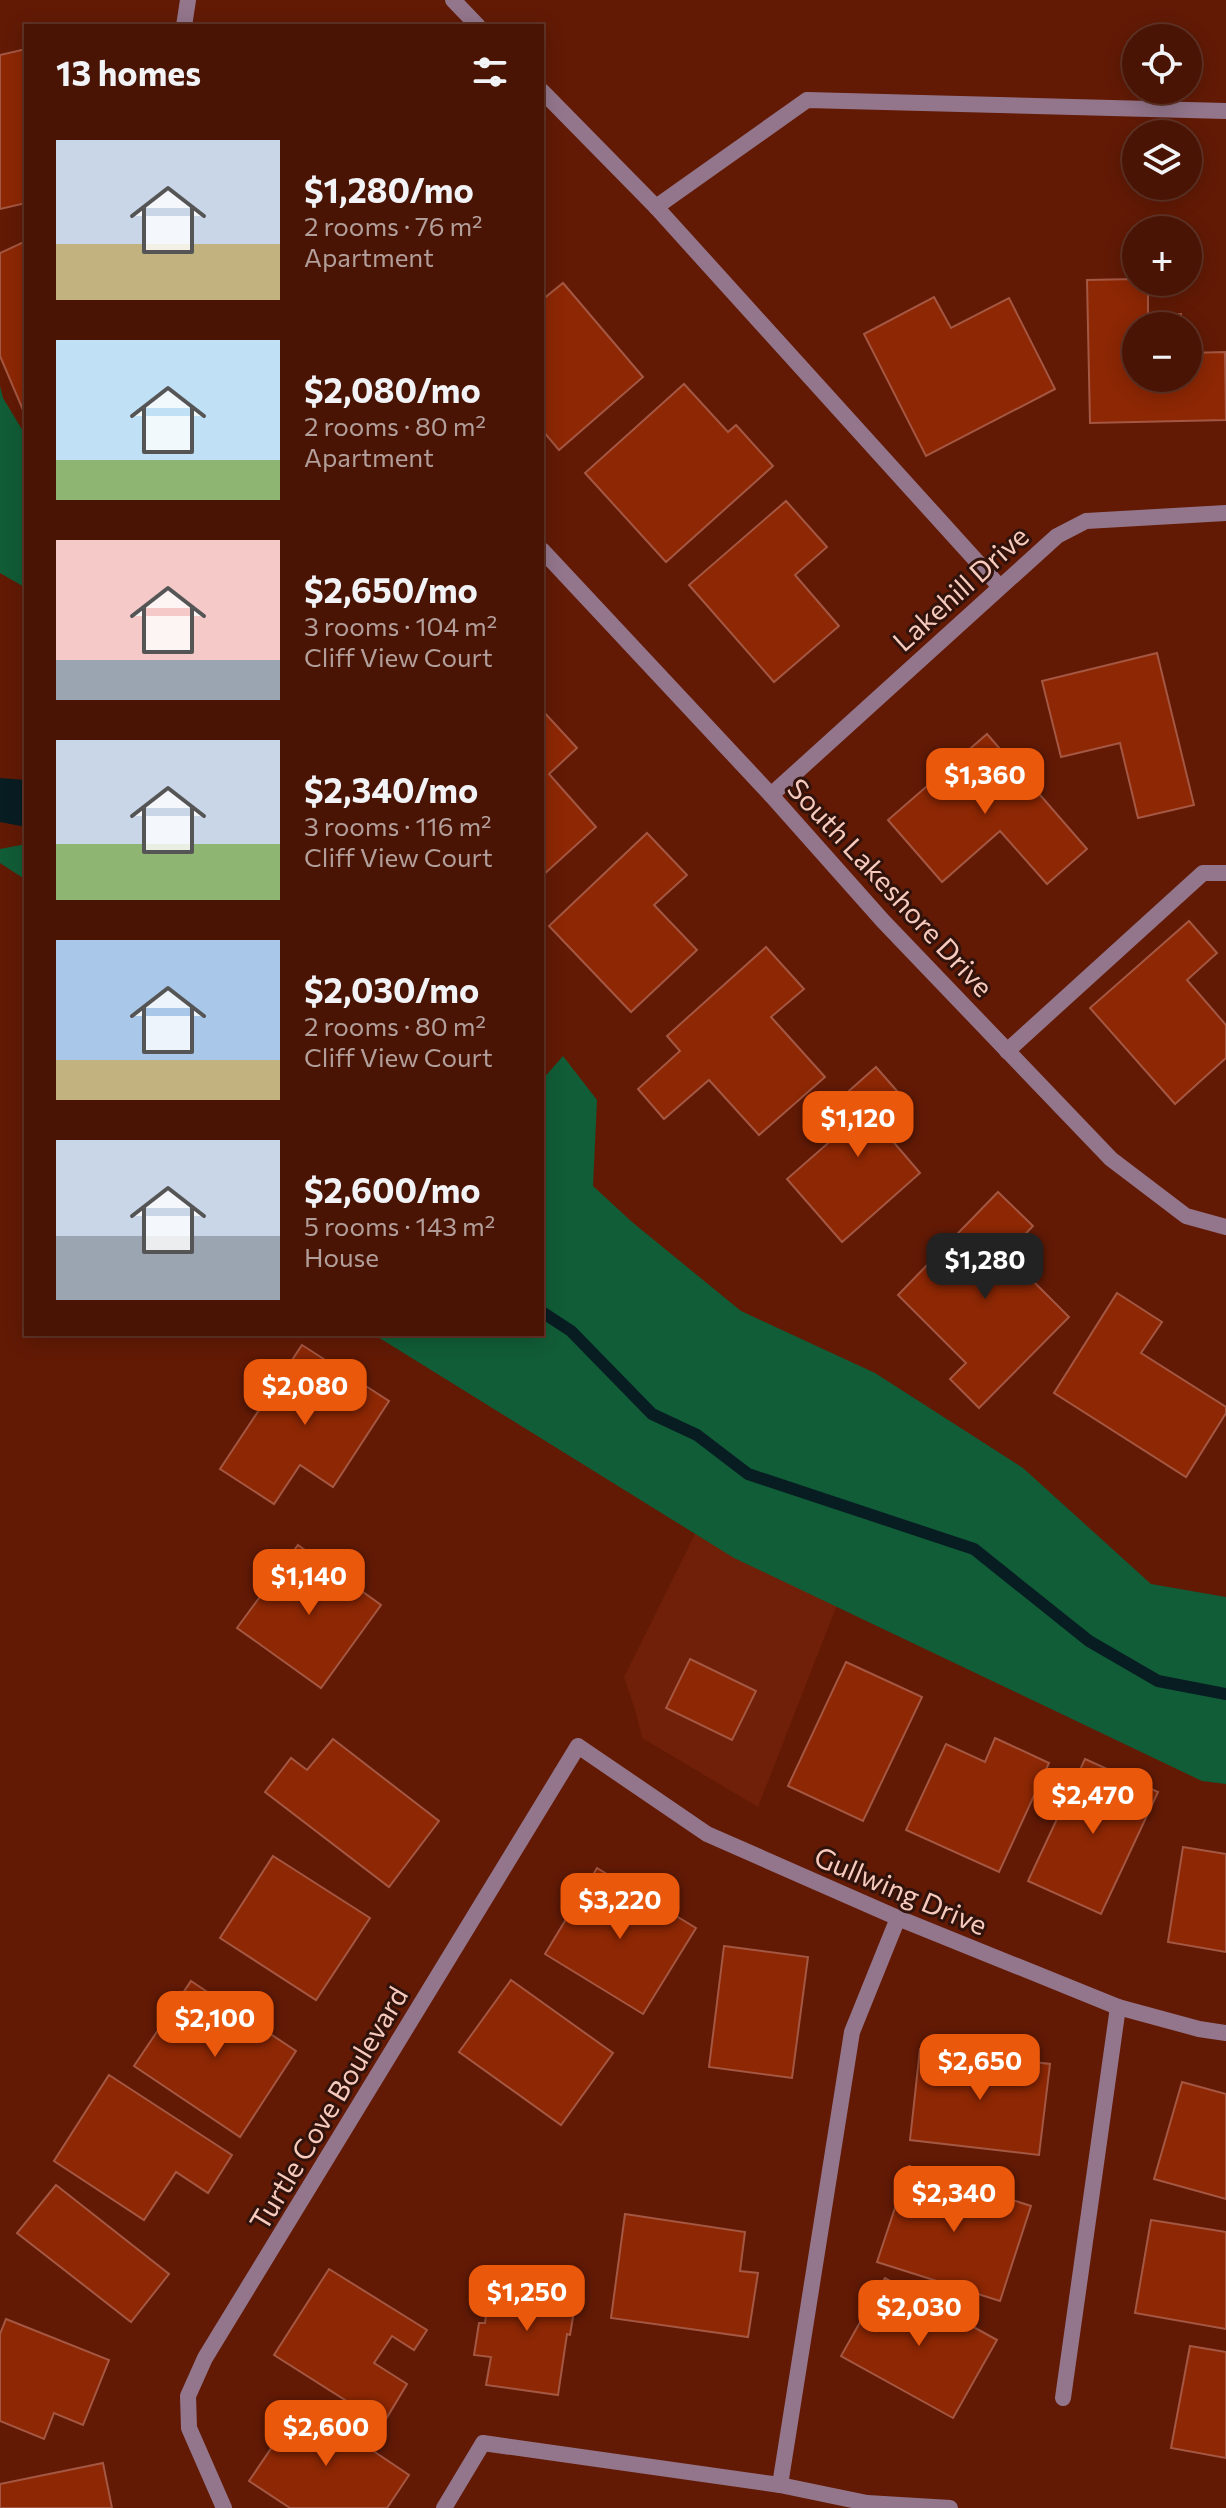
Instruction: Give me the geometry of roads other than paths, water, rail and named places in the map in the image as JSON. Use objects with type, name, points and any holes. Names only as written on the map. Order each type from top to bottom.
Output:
[{"type":"street","points":[[184,24],[188,0]]},
{"type":"street","points":[[453,0],[476,24]]},
{"type":"street","points":[[544,93],[656,207],[1000,587]]},
{"type":"street","points":[[656,207],[807,100],[1226,111]]},
{"type":"street","name":"Lakehill Drive","points":[[771,795],[1057,536],[1086,521],[1226,513]]},
{"type":"street","name":"South Lakeshore Drive","points":[[544,552],[771,795],[883,921],[1111,1159],[1186,1216],[1226,1227]]},
{"type":"street","points":[[1007,1051],[1203,873],[1226,873]]},
{"type":"street","name":"Gullwing Drive","points":[[578,1746],[707,1834],[898,1918],[1118,2007],[1199,2029],[1226,2033]]},
{"type":"street","name":"Turtle Cove Boulevard","points":[[224,2508],[189,2428],[188,2396],[205,2358],[578,1746]]},
{"type":"street","points":[[780,2485],[852,2032],[898,1918]]},
{"type":"street","points":[[1063,2398],[1118,2007]]},
{"type":"street","points":[[444,2508],[483,2443],[780,2485],[867,2503],[950,2508]]},
{"type":"water","points":[[0,778],[24,780],[24,827],[0,822]]},
{"type":"waterway","points":[[544,1313],[571,1331],[652,1414],[697,1435],[748,1474],[974,1549],[1089,1641],[1158,1681],[1226,1694]]}]
